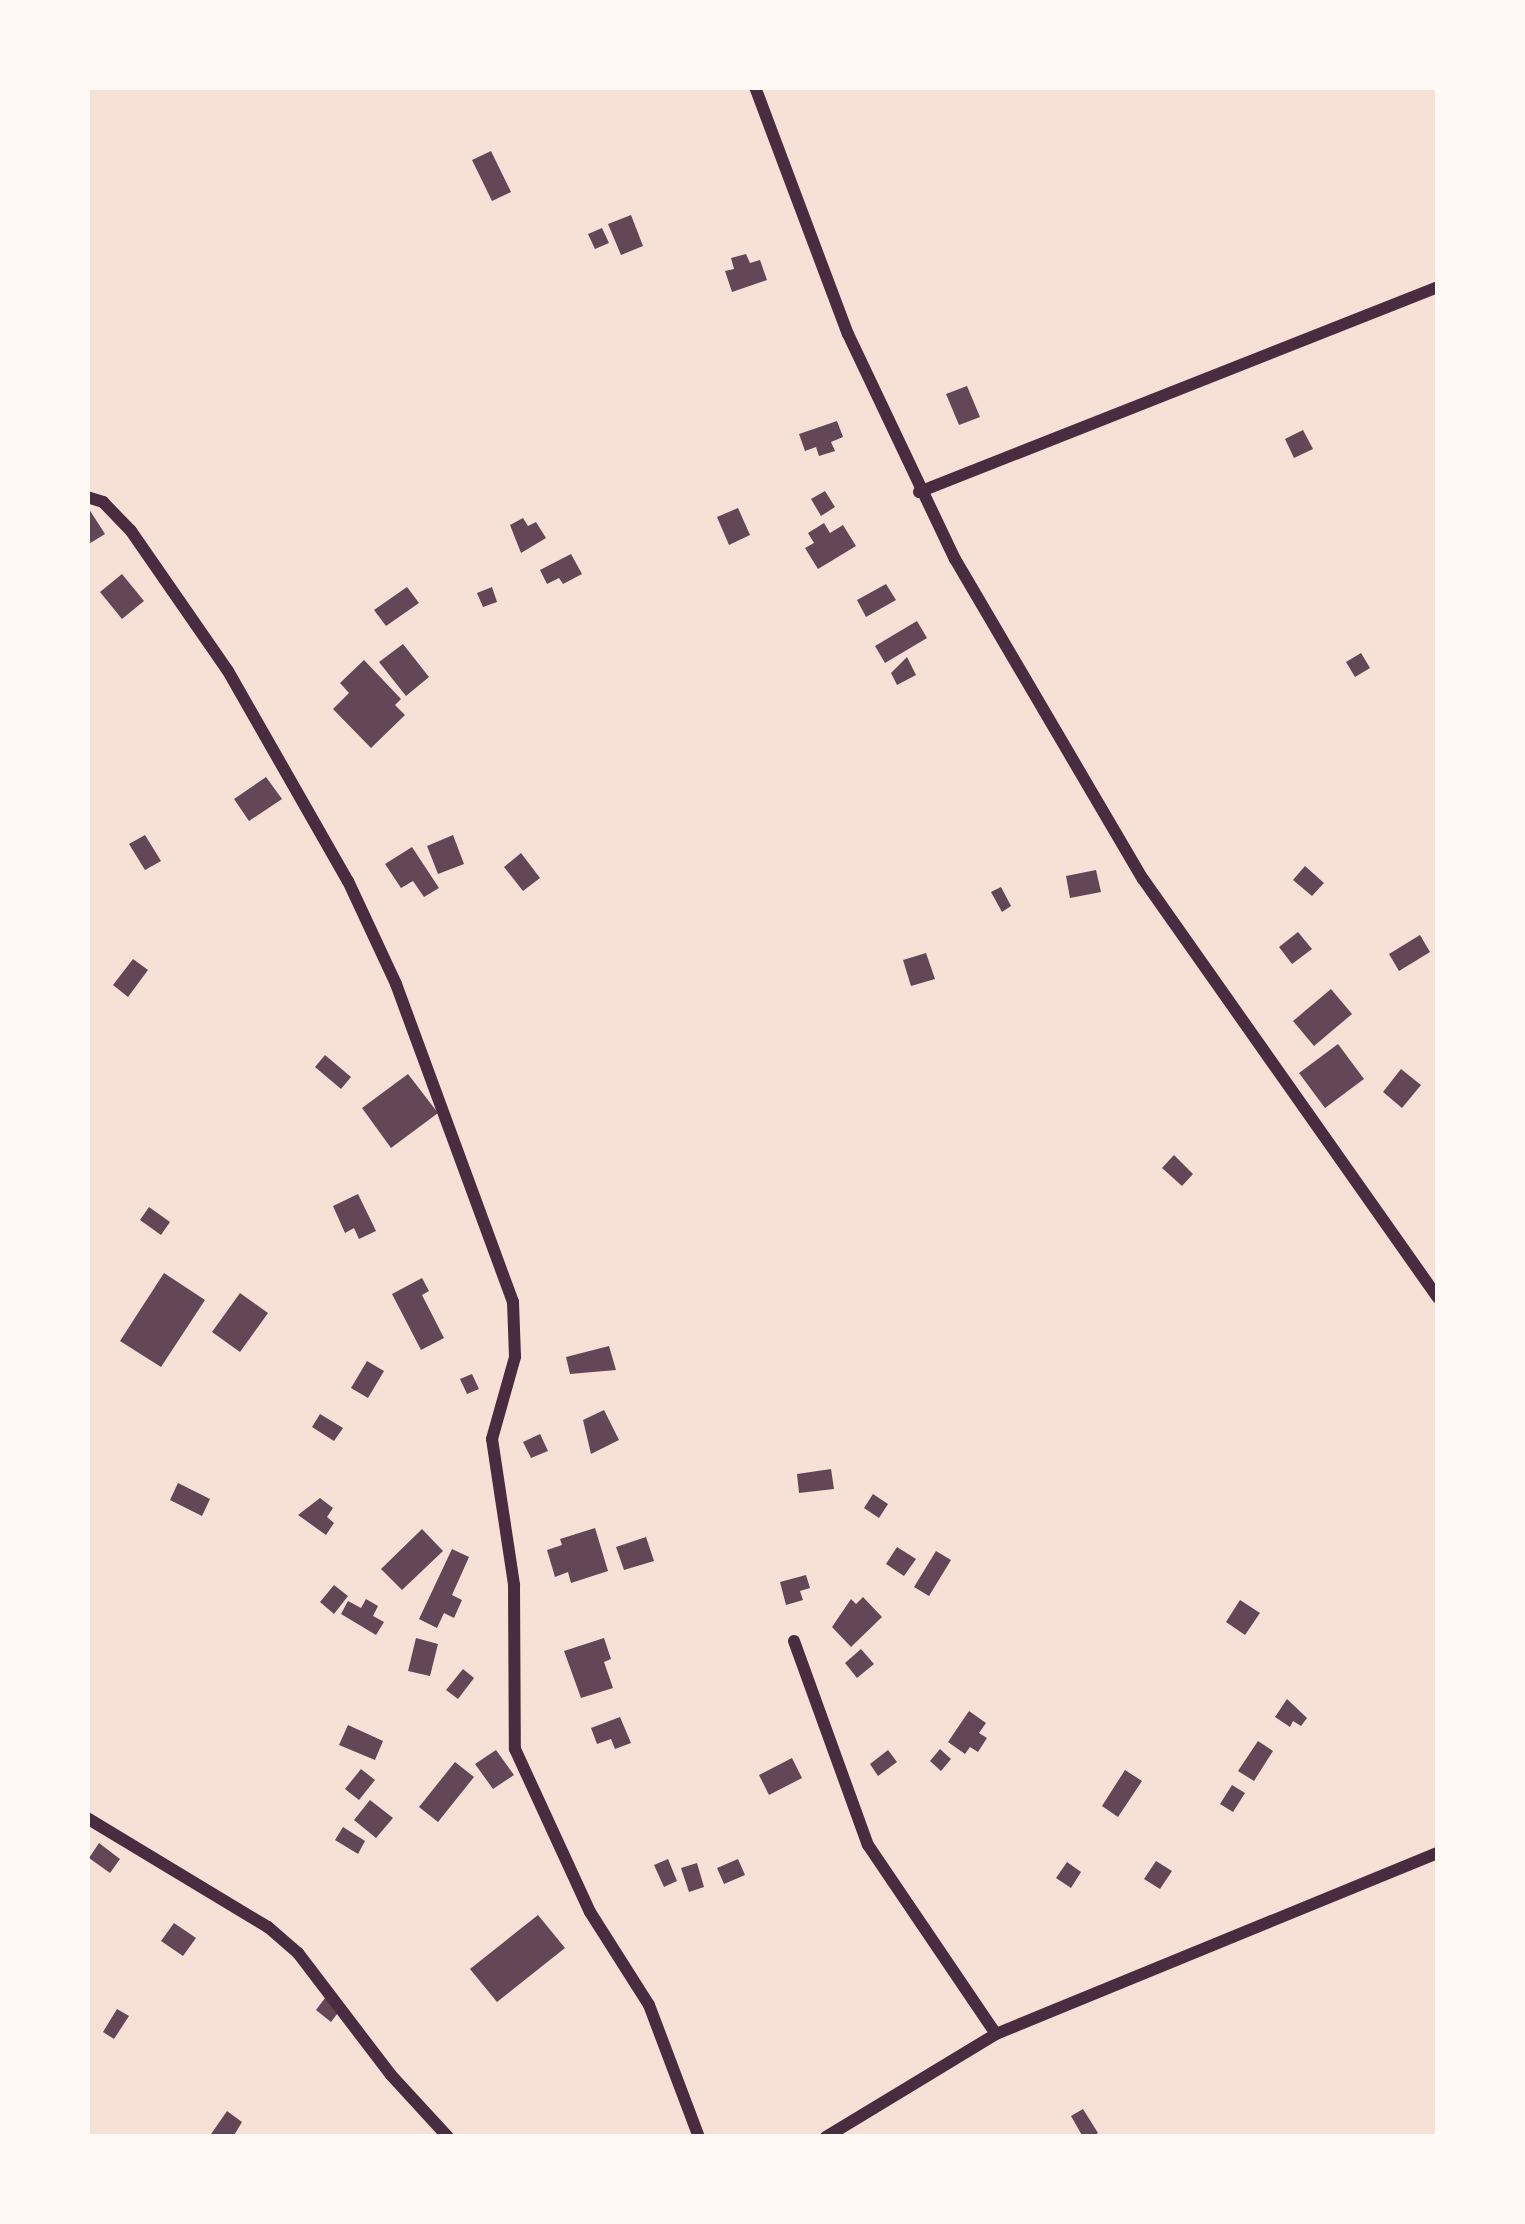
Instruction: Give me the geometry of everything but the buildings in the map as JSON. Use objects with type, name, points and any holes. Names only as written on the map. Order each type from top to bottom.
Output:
[{"type":"street","points":[[755,87],[848,334],[919,491],[1143,879],[1438,1298]]},
{"type":"street","points":[[919,491],[1322,337],[1438,286]]},
{"type":"street","points":[[87,496],[103,502],[131,531],[228,670],[348,880],[396,984],[513,1302],[515,1357],[492,1439],[514,1585],[515,1749],[590,1912],[649,2005],[699,2137]]},
{"type":"street","points":[[794,1641],[868,1845],[996,2034]]},
{"type":"street","points":[[87,1818],[268,1927],[298,1953],[391,2074],[448,2137]]},
{"type":"street","points":[[826,2137],[996,2034],[1438,1853]]}]
